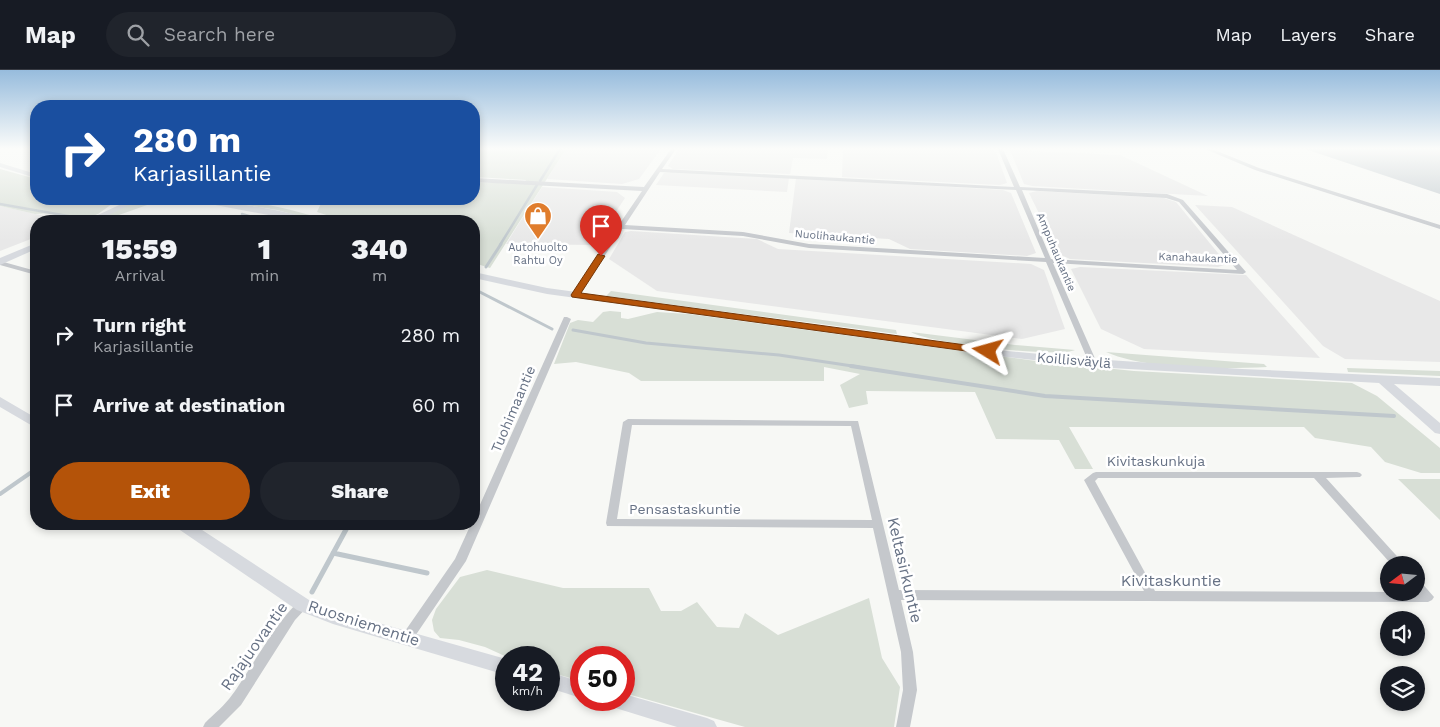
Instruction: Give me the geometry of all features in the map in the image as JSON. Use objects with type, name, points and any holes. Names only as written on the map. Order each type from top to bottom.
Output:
[{"type":"main road","points":[[105,213],[116,205]]},
{"type":"main road","points":[[101,215],[124,205]]},
{"type":"main road","points":[[229,205],[285,215]]},
{"type":"main road","points":[[0,263],[30,249]]},
{"type":"main road","name":"Koillisväylä","points":[[480,276],[528,288],[575,295],[1007,354],[1093,363],[1440,382]]},
{"type":"main road","points":[[1383,380],[1440,430]]},
{"type":"main road","points":[[0,401],[30,420]]},
{"type":"main road","name":"Ruosniementie","points":[[191,530],[303,604],[333,617],[495,664]]},
{"type":"main road","points":[[635,706],[707,727]]},
{"type":"street","points":[[480,180],[644,189]]},
{"type":"street","points":[[575,295],[651,180]]},
{"type":"street","points":[[863,180],[1018,187]]},
{"type":"street","name":"Ampuhaukantie","points":[[1015,180],[1093,363]]},
{"type":"street","points":[[1291,180],[1440,227]]},
{"type":"street","name":"Kanahaukantie","points":[[1018,187],[1167,196],[1181,200],[1242,272],[1049,261]]},
{"type":"street","name":"Nuolihaukantie","points":[[620,226],[743,234],[809,246],[1049,261]]},
{"type":"street","points":[[0,263],[30,271]]},
{"type":"street","name":"Tuohimaantie","points":[[480,516],[567,319]]},
{"type":"street","name":"Pensastaskuntie","points":[[855,422],[628,422],[611,523],[878,524]]},
{"type":"street","name":"Keltasirkuntie","points":[[855,422],[896,595],[907,652],[910,690],[904,727]]},
{"type":"street","name":"Kivitaskunkuja","points":[[1152,596],[1089,480],[1096,475],[1357,475]]},
{"type":"street","points":[[1317,475],[1391,556]]},
{"type":"street","name":"Tuohimaantie","points":[[407,638],[460,561],[474,530]]},
{"type":"street","name":"Kivitaskuntie","points":[[896,595],[1380,598]]},
{"type":"street","name":"Rajajuovantie","points":[[210,727],[236,701],[291,617],[303,604]]},
{"type":"shaded area","points":[[0,180],[30,180],[30,205],[111,205],[95,215],[35,214],[0,206]]},
{"type":"shaded area","points":[[520,180],[546,180],[490,268],[480,265],[480,215],[326,215],[317,212],[320,205],[480,205],[480,182],[524,184],[526,180]]},
{"type":"shaded area","points":[[557,180],[637,180],[622,184]]},
{"type":"shaded area","points":[[660,180],[789,180],[787,192],[656,185]]},
{"type":"shaded area","points":[[796,180],[1003,190],[1011,193],[1036,253],[1027,256],[910,249],[889,239],[789,233]]},
{"type":"shaded area","points":[[895,180],[1006,180],[1007,183],[1000,185]]},
{"type":"shaded area","points":[[1022,180],[1173,180],[1208,196],[1032,186],[1024,184]]},
{"type":"shaded area","points":[[1397,180],[1440,180],[1440,194]]},
{"type":"shaded area","points":[[542,187],[617,192],[625,198],[594,245],[506,244]]},
{"type":"shaded area","points":[[1037,191],[1164,198],[1176,202],[1227,264],[1218,267],[1070,259],[1059,254],[1029,193]]},
{"type":"shaded area","points":[[127,205],[147,205],[119,215],[107,215]]},
{"type":"shaded area","points":[[247,205],[264,205],[309,215],[296,215]]},
{"type":"shaded area","points":[[1195,205],[1232,207],[1440,301],[1440,362],[1345,359],[1323,346]]},
{"type":"shaded area","points":[[0,206],[40,215],[30,215],[30,239],[0,251]]},
{"type":"shaded area","points":[[625,232],[757,239],[778,249],[1031,264],[1044,270],[1065,329],[1022,339],[657,291],[609,259]]},
{"type":"shaded area","points":[[1080,267],[1246,275],[1320,358],[1144,349],[1101,329],[1071,269]]},
{"type":"shaded area","points":[[611,291],[896,330],[897,334],[606,296]]},
{"type":"shaded area","points":[[603,312],[621,312],[621,318],[628,319],[657,312],[689,314],[1036,361],[1134,371],[1352,383],[1377,396],[1440,448],[1440,473],[1421,473],[1385,462],[1371,447],[1315,438],[1304,427],[1069,427],[1093,469],[1075,469],[1059,440],[996,439],[975,392],[866,391],[868,404],[849,408],[840,385],[860,374],[824,367],[824,381],[641,381],[629,373],[576,362],[554,364],[570,323],[578,320],[593,322]]},
{"type":"shaded area","points":[[911,332],[1015,345],[1075,350],[1063,352],[1019,351],[940,341]]},
{"type":"shaded area","points":[[1106,352],[1264,364],[1267,367],[1207,368],[1163,365],[1123,358]]},
{"type":"shaded area","points":[[1347,368],[1440,371],[1440,376],[1348,372]]},
{"type":"shaded area","points":[[1398,479],[1440,479],[1440,520]]},
{"type":"shaded area","points":[[487,570],[563,588],[649,588],[661,611],[681,611],[697,602],[717,627],[739,628],[745,613],[778,635],[869,598],[882,658],[900,687],[894,727],[745,727],[635,696],[635,646],[570,646],[570,678],[560,675],[560,646],[495,646],[495,652],[459,640],[440,638],[434,631],[432,620],[436,609],[460,577]]},
{"type":"waterway","points":[[500,245],[537,185]]},
{"type":"waterway","points":[[0,204],[62,215]]},
{"type":"waterway","points":[[486,267],[501,244]]},
{"type":"waterway","points":[[480,292],[552,329]]},
{"type":"waterway","points":[[573,330],[646,343],[779,355],[859,367]]},
{"type":"waterway","points":[[851,366],[1045,396],[1394,416]]},
{"type":"waterway","points":[[0,494],[30,473]]},
{"type":"waterway","points":[[333,553],[346,530]]},
{"type":"waterway","points":[[312,592],[333,553]]},
{"type":"waterway","points":[[333,553],[427,573]]},
{"type":"place","name":"Autohuolto Rahtu Oy","points":[[538,240]]},
{"type":"route","points":[[601,256],[575,295],[988,351]]}]
